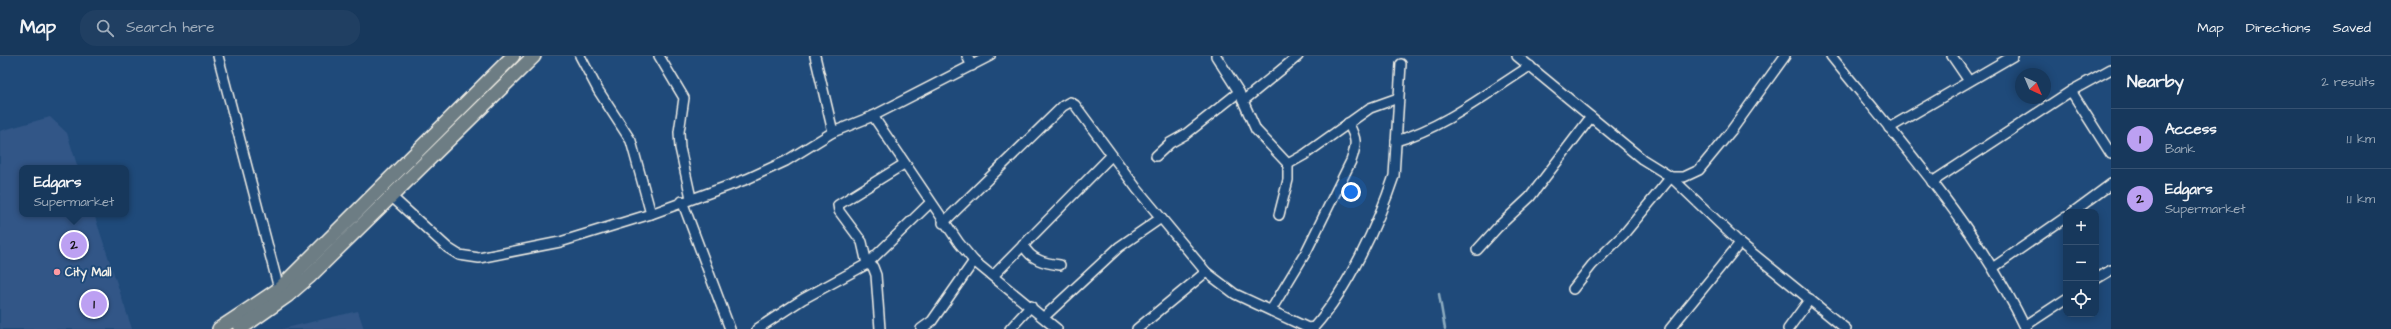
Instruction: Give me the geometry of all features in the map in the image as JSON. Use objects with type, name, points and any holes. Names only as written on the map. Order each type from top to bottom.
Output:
[{"type":"highway","points":[[219,329],[279,289],[513,56]]},
{"type":"highway","points":[[240,329],[287,296],[392,197],[534,56]]},
{"type":"street","points":[[218,56],[279,289]]},
{"type":"street","points":[[580,56],[598,90],[631,141],[650,214]]},
{"type":"street","points":[[658,56],[684,98],[679,132],[687,200],[730,329]]},
{"type":"street","points":[[815,56],[833,132]]},
{"type":"street","points":[[967,56],[972,66]]},
{"type":"street","points":[[392,197],[448,248],[459,255],[479,258],[560,242],[650,214],[747,179],[786,160],[833,132],[873,116],[990,56]]},
{"type":"street","points":[[1216,56],[1239,92],[1256,130],[1288,164],[1288,180],[1279,215]]},
{"type":"street","points":[[1243,101],[1298,56]]},
{"type":"street","points":[[1517,56],[1642,159],[1670,177],[1740,243],[1846,329]]},
{"type":"street","points":[[1670,177],[1684,177],[1699,170],[1731,131],[1786,56]]},
{"type":"street","points":[[1830,56],[1959,215],[1994,267],[2025,328],[2063,300]]},
{"type":"street","points":[[1952,56],[1969,82]]},
{"type":"street","points":[[1889,128],[2013,56]]},
{"type":"street","points":[[943,223],[1068,102],[1075,105],[1111,156],[1206,272],[1235,294],[1308,328],[1314,327],[1326,312],[1349,275],[1380,217],[1394,176],[1401,64]]},
{"type":"street","points":[[1396,141],[1415,136],[1435,125],[1530,66]]},
{"type":"street","points":[[1932,182],[2071,91],[2111,69]]},
{"type":"street","points":[[2071,91],[2111,154]]},
{"type":"street","points":[[1156,156],[1170,143],[1186,134],[1239,92]]},
{"type":"street","points":[[1288,164],[1304,155],[1370,108],[1398,98]]},
{"type":"street","points":[[873,116],[943,223],[974,261],[1031,306],[1057,329]]},
{"type":"street","points":[[1477,250],[1494,231],[1530,197],[1591,117]]},
{"type":"street","points":[[1271,310],[1306,252],[1351,161],[1357,146],[1354,134],[1348,123]]},
{"type":"street","points":[[993,276],[1111,156]]},
{"type":"street","points":[[867,264],[862,242],[839,211],[838,205],[904,164]]},
{"type":"street","points":[[1573,289],[1592,265],[1624,234],[1670,177]]},
{"type":"street","points":[[2077,209],[2111,184]]},
{"type":"street","points":[[757,329],[803,299],[867,264],[930,203]]},
{"type":"street","points":[[1044,317],[1119,247],[1161,218]]},
{"type":"street","points":[[1994,267],[2063,219]]},
{"type":"street","points":[[1670,329],[1740,243]]},
{"type":"street","points":[[1023,245],[1029,255],[1047,263],[1060,265]]},
{"type":"street","points":[[921,329],[932,321],[974,261]]},
{"type":"street","points":[[867,264],[873,267],[876,274],[880,329]]},
{"type":"street","points":[[2099,277],[2111,270]]},
{"type":"street","points":[[1136,329],[1206,272]]},
{"type":"street","points":[[1788,329],[1810,299]]},
{"type":"street","points":[[1010,329],[1031,306]]},
{"type":"shaded area","name":"City Mall","points":[[50,117],[67,133],[77,165],[19,165],[19,217],[95,217],[132,329],[0,329],[0,131]]},
{"type":"shaded area","points":[[358,311],[364,329],[282,329]]},
{"type":"waterway","points":[[1439,294],[1445,329]]},
{"type":"place","name":"Edgars","points":[[74,245]]},
{"type":"place","name":"City Mall","points":[[57,272]]},
{"type":"place","name":"Access","points":[[94,304]]}]
